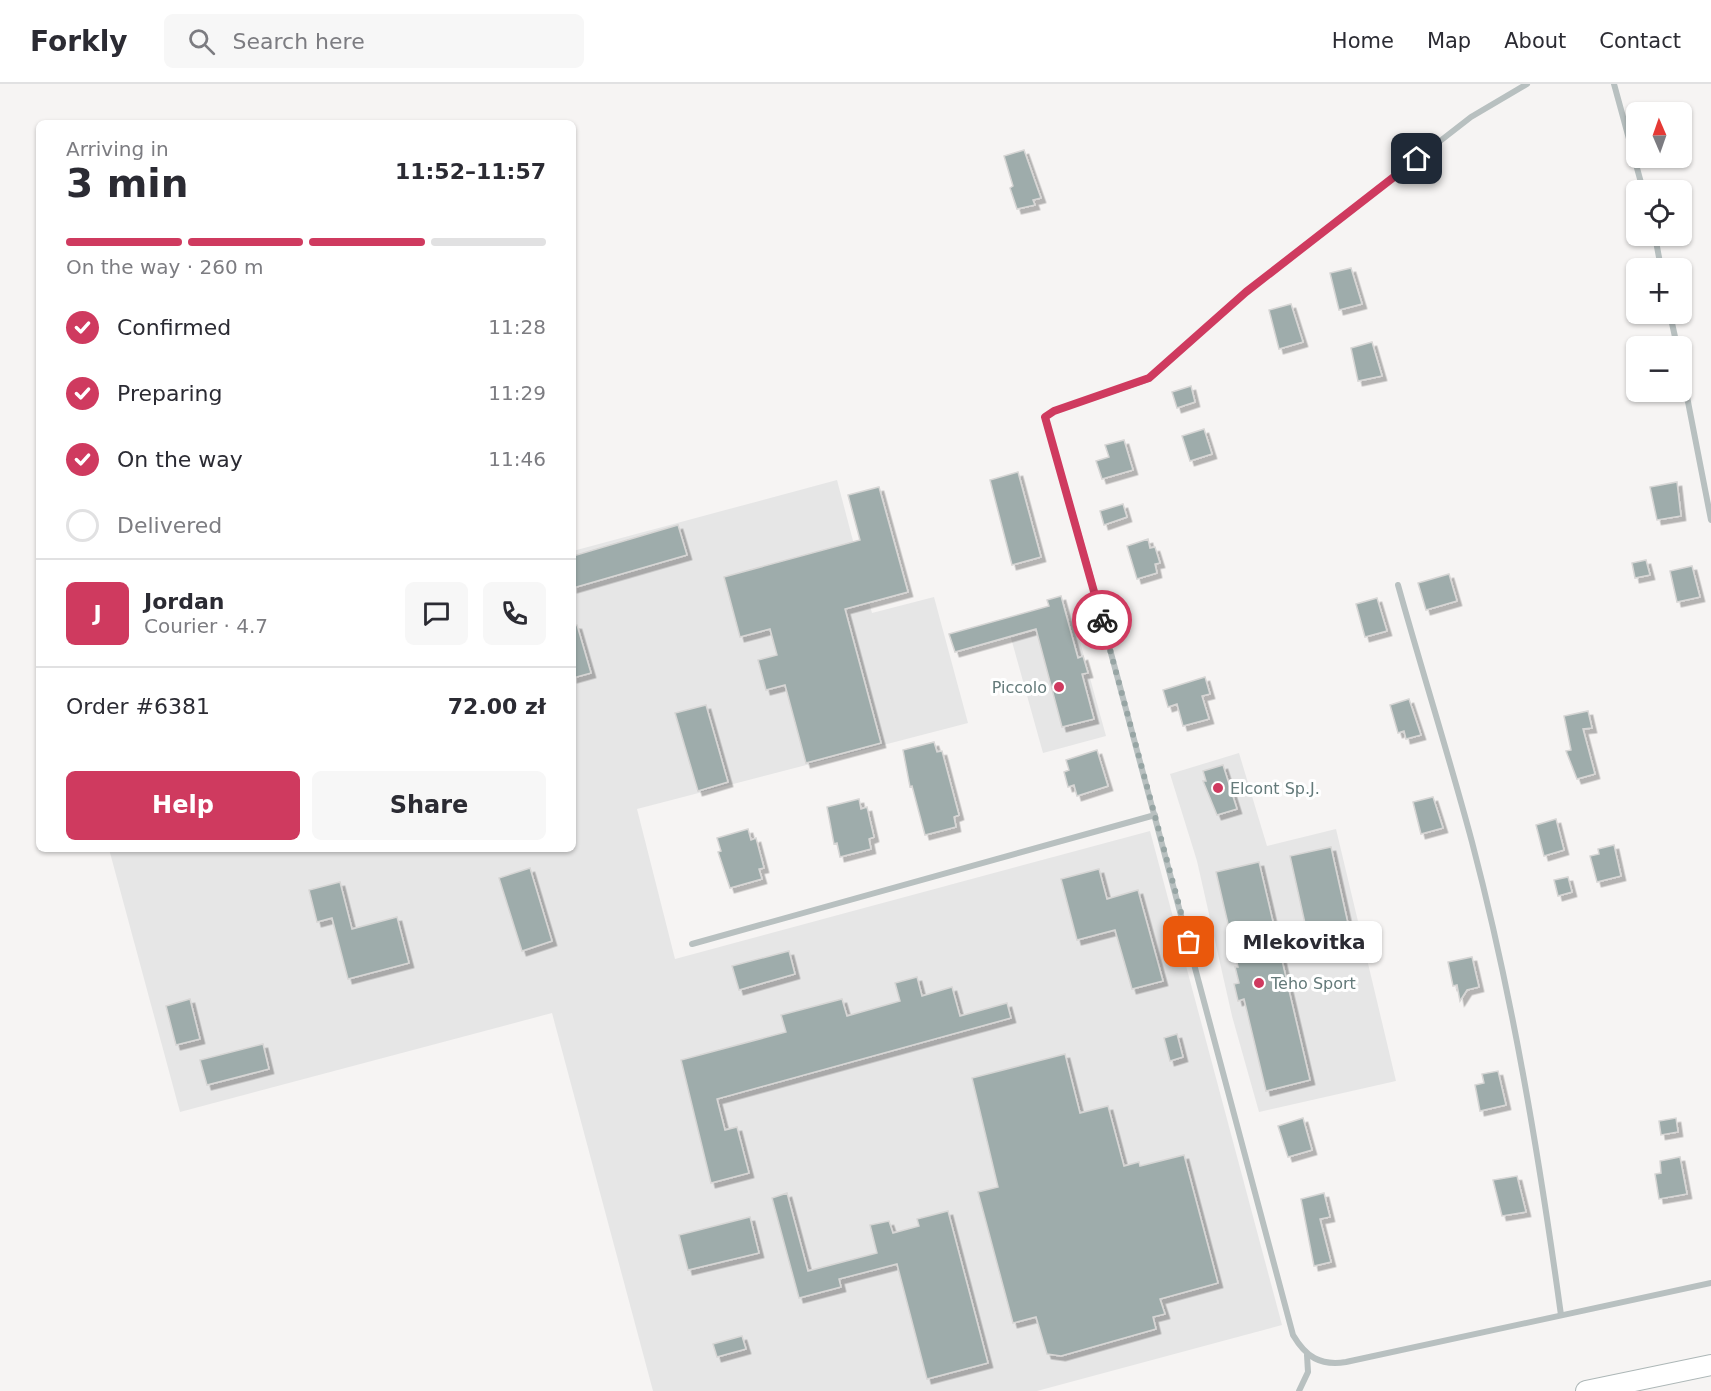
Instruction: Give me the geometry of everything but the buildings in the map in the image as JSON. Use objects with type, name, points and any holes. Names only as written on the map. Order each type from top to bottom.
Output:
[{"type":"main road","points":[[1586,1391],[1711,1365]]},
{"type":"street","points":[[1527,84],[1471,117],[1246,292],[1149,378],[1054,411],[1045,417],[1155,815],[1293,1335],[1307,1355],[1325,1363],[1339,1363],[1711,1283]]},
{"type":"street","points":[[1614,84],[1640,180]]},
{"type":"street","points":[[1688,402],[1711,520]]},
{"type":"street","points":[[1398,585],[1472,843],[1508,995],[1538,1149],[1561,1315]]},
{"type":"street","points":[[692,944],[1155,815]]},
{"type":"street","points":[[1299,1391],[1308,1372],[1307,1355]]},
{"type":"shaded area","points":[[837,480],[872,613],[934,597],[968,723],[637,809],[675,959],[1150,831],[1282,1325],[1037,1391],[653,1391],[552,1013],[180,1112],[110,852],[576,852],[576,550]]},
{"type":"shaded area","name":"Piccolo","points":[[1074,620],[1106,736],[1043,753],[1011,638]]},
{"type":"shaded area","points":[[1239,753],[1267,846],[1336,829],[1396,1081],[1259,1112],[1232,1016],[1197,861],[1170,774]]},
{"type":"way so far","points":[[1102,620],[1189,942]]},
{"type":"place","name":"Piccolo","points":[[1059,687]]},
{"type":"place","name":"Elcont Sp.J.","points":[[1218,788]]},
{"type":"place","name":"Mlekovitka","points":[[1189,942]]},
{"type":"place","name":"Teho Sport","points":[[1259,983]]},
{"type":"route","points":[[1102,620],[1045,417],[1054,411],[1149,378],[1246,292],[1417,159]]}]
